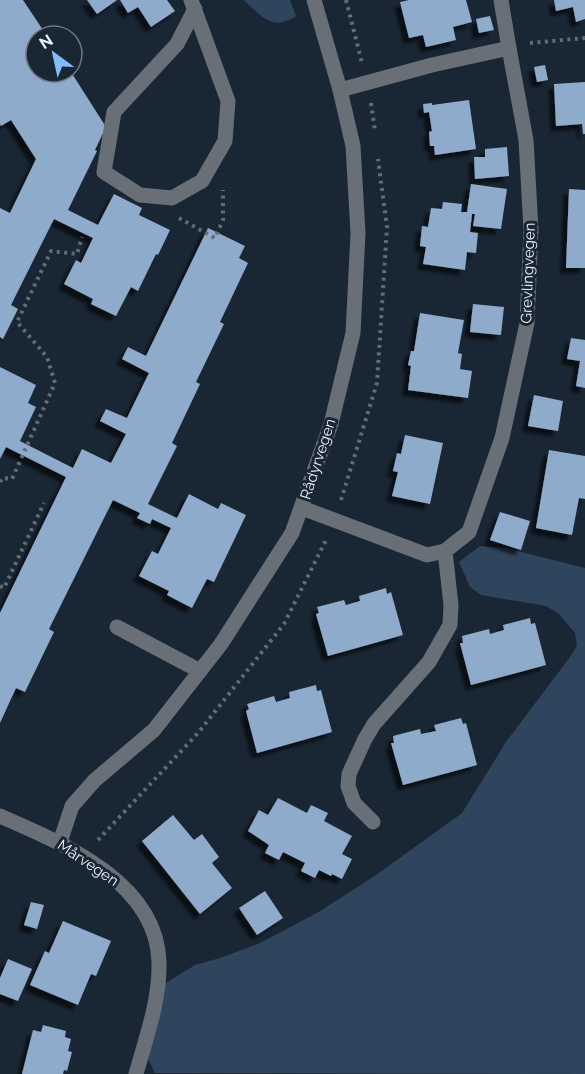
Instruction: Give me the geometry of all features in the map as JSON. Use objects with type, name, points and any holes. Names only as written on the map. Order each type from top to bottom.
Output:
[{"type":"street","name":"Rådyrvegen","points":[[60,842],[72,806],[94,780],[154,730],[221,644],[292,533],[331,424],[353,333],[358,233],[353,146],[340,90],[314,0]]},
{"type":"street","name":"Grevlingvegen","points":[[445,552],[469,532],[502,438],[527,323],[531,230],[526,140],[501,0]]},
{"type":"street","points":[[193,5],[228,101],[225,141],[202,181],[172,198],[140,195],[104,172],[114,112],[177,44],[193,5]]},
{"type":"street","points":[[340,90],[432,65],[509,48]]},
{"type":"street","points":[[302,508],[427,555],[445,552],[451,605],[450,625],[429,662],[374,724],[348,774],[348,786],[354,803],[373,822]]},
{"type":"street","points":[[117,627],[200,671]]},
{"type":"street","name":"Mårvegen","points":[[0,816],[60,842],[100,868],[132,894],[153,928],[159,961],[155,1004],[136,1074]]},
{"type":"path","points":[[509,48],[538,41],[585,38]]},
{"type":"path","points":[[172,198],[179,218],[215,238],[223,220],[223,189],[214,160]]},
{"type":"path","points":[[0,482],[2,478],[12,479],[55,383],[46,357],[17,322],[51,251],[77,254],[82,237]]},
{"type":"path","points":[[0,586],[4,588],[44,503]]},
{"type":"shaded area","points":[[243,0],[290,0],[296,16],[287,21],[274,22],[262,16]]},
{"type":"shaded area","points":[[480,546],[506,548],[585,568],[585,1074],[155,1073],[143,1049],[161,986],[195,965],[258,944],[317,913],[376,875],[462,813],[506,742],[577,646],[575,633],[558,613],[546,606],[481,595],[470,587],[459,562]]},
{"type":"building","points":[[0,0],[23,0],[39,24],[24,24],[24,84],[79,84],[106,127],[95,150],[97,151],[68,210],[98,225],[114,194],[142,208],[139,215],[170,230],[138,291],[131,287],[116,316],[91,304],[93,299],[64,284],[76,260],[81,263],[93,238],[54,219],[11,305],[18,309],[3,339],[0,337],[0,208],[10,213],[36,159],[11,120],[1,126]]},
{"type":"building","points":[[87,0],[117,0],[97,14]]},
{"type":"building","points":[[120,0],[167,0],[175,11],[151,27],[138,7],[128,13]]},
{"type":"building","points":[[466,0],[472,22],[453,27],[456,40],[426,47],[423,35],[409,38],[400,2]]},
{"type":"building","points":[[554,0],[585,0],[585,19],[576,22],[573,7],[556,11]]},
{"type":"building","points":[[490,16],[494,30],[479,33],[476,19]]},
{"type":"building","points":[[545,65],[548,80],[537,82],[534,67]]},
{"type":"building","points":[[585,82],[585,134],[583,134],[582,124],[556,126],[554,84]]},
{"type":"building","points":[[469,100],[476,149],[435,155],[434,146],[430,146],[429,132],[432,131],[429,112],[424,113],[423,104]]},
{"type":"building","points":[[507,147],[509,176],[475,179],[474,157],[485,157],[485,149]]},
{"type":"building","points":[[471,184],[507,189],[501,229],[473,226],[475,214],[472,214],[470,232],[478,233],[476,253],[467,252],[465,270],[423,264],[426,247],[420,246],[422,226],[428,227],[431,208],[442,209],[443,202],[462,204],[461,212],[467,212]]},
{"type":"building","points":[[569,189],[585,190],[585,268],[566,268]]},
{"type":"building","points":[[208,228],[245,246],[239,258],[248,263],[220,322],[224,324],[196,382],[200,384],[172,443],[177,446],[148,504],[177,518],[189,494],[218,509],[221,503],[246,515],[214,582],[207,579],[192,608],[167,595],[169,591],[139,576],[152,551],[158,554],[171,528],[152,519],[150,524],[137,518],[140,513],[113,500],[49,629],[54,632],[25,692],[16,688],[0,723],[0,613],[66,477],[6,447],[0,459],[0,367],[36,385],[28,403],[36,407],[20,441],[73,468],[82,449],[111,463],[126,434],[100,421],[106,409],[127,418],[149,373],[122,359],[128,347],[146,356]]},
{"type":"building","points":[[473,304],[504,307],[501,335],[470,332]]},
{"type":"building","points":[[420,313],[464,320],[458,353],[462,354],[460,369],[472,371],[468,398],[408,390],[411,366],[408,365],[411,351],[414,351]]},
{"type":"building","points":[[571,338],[585,340],[585,388],[576,386],[580,361],[567,359]]},
{"type":"building","points":[[534,395],[563,401],[558,431],[528,426]]},
{"type":"building","points":[[405,435],[443,443],[430,504],[392,496],[398,472],[393,471],[397,453],[401,454]]},
{"type":"building","points":[[549,450],[585,456],[585,499],[579,498],[572,535],[536,528]]},
{"type":"building","points":[[500,512],[530,521],[521,550],[490,540]]},
{"type":"building","points":[[386,588],[387,594],[391,592],[403,635],[328,656],[316,614],[319,613],[317,607],[344,600],[346,605],[360,601],[359,596]]},
{"type":"building","points":[[530,618],[531,624],[535,623],[546,665],[471,685],[460,643],[463,643],[462,636],[489,629],[490,634],[504,630],[503,625]]},
{"type":"building","points":[[316,685],[317,691],[321,690],[332,732],[257,753],[246,711],[249,709],[247,704],[274,696],[276,702],[290,698],[289,692]]},
{"type":"building","points":[[461,718],[463,724],[466,723],[477,765],[403,785],[391,743],[394,743],[393,736],[420,729],[421,734],[436,731],[434,725]]},
{"type":"building","points":[[278,798],[307,813],[311,805],[328,813],[324,821],[352,836],[342,854],[352,859],[342,879],[319,870],[315,878],[301,871],[305,863],[283,852],[279,860],[265,853],[269,845],[248,831],[259,810],[268,815]]},
{"type":"building","points":[[173,815],[194,840],[202,834],[219,857],[212,863],[232,888],[200,914],[142,841]]},
{"type":"building","points":[[265,891],[283,918],[257,935],[239,908]]},
{"type":"building","points":[[31,902],[44,905],[37,929],[24,925]]},
{"type":"building","points":[[63,921],[111,941],[96,976],[91,974],[78,1005],[30,985],[45,951],[49,953]]},
{"type":"building","points":[[8,959],[32,969],[18,1001],[0,994],[0,978]]},
{"type":"building","points":[[43,1025],[66,1031],[65,1037],[71,1039],[68,1051],[72,1052],[67,1071],[64,1070],[63,1074],[22,1074],[33,1030],[41,1032]]}]
